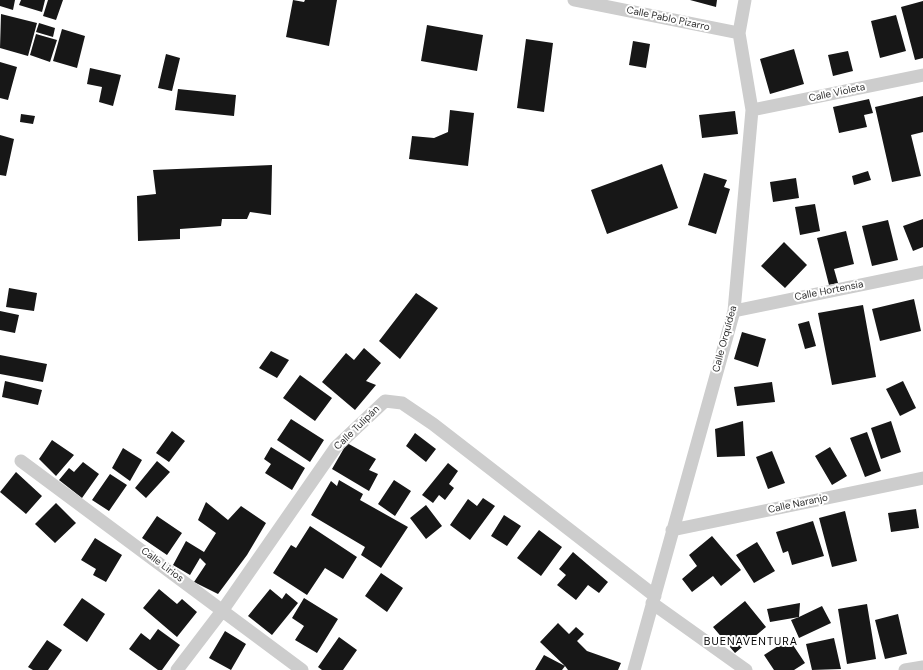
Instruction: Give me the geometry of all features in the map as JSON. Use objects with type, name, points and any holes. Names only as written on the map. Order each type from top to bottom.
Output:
[{"type":"street","name":"Calle Pablo Pizarro","points":[[574,0],[594,2],[739,33]]},
{"type":"street","name":"Calle Orquídea","points":[[634,670],[734,310],[752,110],[739,33],[745,0]]},
{"type":"street","name":"Calle Violeta","points":[[752,110],[923,75]]},
{"type":"street","name":"Calle Hortensia","points":[[734,310],[923,272]]},
{"type":"street","name":"Calle Tulipán","points":[[177,670],[222,611],[336,447],[385,401],[402,402],[432,424],[654,600],[746,670]]},
{"type":"street","name":"Calle Lirios","points":[[21,461],[302,670]]},
{"type":"street","name":"Calle Naranjo","points":[[672,530],[923,478]]},
{"type":"street","points":[[905,670],[923,667]]},
{"type":"building","points":[[0,0],[15,0],[13,10],[0,6]]},
{"type":"building","points":[[21,0],[45,0],[42,12],[19,5]]},
{"type":"building","points":[[48,0],[63,0],[56,20],[43,16]]},
{"type":"building","points":[[293,0],[304,2],[305,0],[337,0],[329,46],[286,37]]},
{"type":"building","points":[[690,0],[717,0],[716,7]]},
{"type":"building","points":[[923,1],[923,58],[915,60],[901,7]]},
{"type":"building","points":[[1,14],[37,23],[28,56],[0,48]]},
{"type":"building","points":[[896,15],[906,51],[880,58],[871,21]]},
{"type":"building","points":[[39,23],[55,28],[53,37],[36,32]]},
{"type":"building","points":[[427,25],[483,35],[477,71],[421,61]]},
{"type":"building","points":[[62,29],[85,36],[77,68],[53,61]]},
{"type":"building","points":[[36,34],[57,40],[50,62],[30,55]]},
{"type":"building","points":[[526,39],[553,43],[544,112],[517,108]]},
{"type":"building","points":[[633,41],[650,44],[646,68],[629,65]]},
{"type":"building","points":[[794,49],[804,84],[770,94],[760,59]]},
{"type":"building","points":[[848,51],[853,71],[833,76],[828,55]]},
{"type":"building","points":[[166,54],[180,58],[172,91],[158,88]]},
{"type":"building","points":[[0,62],[17,67],[8,100],[0,98]]},
{"type":"building","points":[[90,68],[121,75],[113,106],[99,102],[102,87],[87,84]]},
{"type":"building","points":[[178,89],[236,95],[234,116],[175,110]]},
{"type":"building","points":[[923,96],[923,132],[911,135],[921,176],[892,182],[875,107]]},
{"type":"building","points":[[869,99],[873,113],[864,115],[867,127],[839,133],[833,107]]},
{"type":"building","points":[[450,110],[474,113],[468,166],[409,159],[412,136],[434,138],[448,132]]},
{"type":"building","points":[[735,111],[738,134],[702,138],[699,115]]},
{"type":"building","points":[[21,114],[35,116],[33,124],[20,122]]},
{"type":"building","points":[[0,135],[14,139],[6,176],[0,175]]},
{"type":"building","points":[[662,164],[678,208],[607,234],[591,190]]},
{"type":"building","points":[[272,165],[271,215],[250,212],[247,219],[222,219],[221,226],[180,229],[180,239],[138,241],[137,196],[156,194],[153,170]]},
{"type":"building","points":[[868,171],[871,180],[854,185],[852,176]]},
{"type":"building","points":[[704,173],[727,180],[724,187],[730,189],[716,234],[688,225]]},
{"type":"building","points":[[796,178],[799,198],[773,202],[770,182]]},
{"type":"building","points":[[815,204],[820,231],[800,235],[795,207]]},
{"type":"building","points":[[923,219],[923,247],[913,251],[903,226]]},
{"type":"building","points":[[888,220],[898,260],[872,266],[862,226]]},
{"type":"building","points":[[846,231],[854,264],[834,269],[838,283],[829,285],[817,238]]},
{"type":"building","points":[[784,242],[807,265],[785,288],[761,266]]},
{"type":"building","points":[[9,288],[37,293],[34,311],[6,307]]},
{"type":"building","points":[[416,293],[438,308],[400,359],[379,341]]},
{"type":"building","points":[[914,299],[921,331],[880,341],[872,309]]},
{"type":"building","points":[[863,305],[876,377],[832,385],[818,313]]},
{"type":"building","points":[[0,311],[19,315],[15,333],[0,330]]},
{"type":"building","points":[[809,321],[816,346],[805,349],[798,324]]},
{"type":"building","points":[[742,332],[766,339],[758,367],[734,359]]},
{"type":"building","points":[[364,348],[381,363],[366,381],[376,385],[355,410],[322,382],[346,353],[354,360]]},
{"type":"building","points":[[271,351],[289,360],[277,378],[259,368]]},
{"type":"building","points":[[0,355],[47,364],[43,382],[0,374]]},
{"type":"building","points":[[300,375],[332,398],[315,421],[283,398]]},
{"type":"building","points":[[5,381],[42,390],[38,405],[2,397]]},
{"type":"building","points":[[903,381],[916,408],[900,416],[886,389]]},
{"type":"building","points":[[772,382],[775,402],[737,406],[734,387]]},
{"type":"building","points":[[291,419],[324,440],[310,462],[277,440]]},
{"type":"building","points":[[743,421],[745,456],[717,457],[715,429]]},
{"type":"building","points":[[891,421],[901,452],[881,459],[871,428]]},
{"type":"building","points":[[172,431],[185,441],[169,462],[156,453]]},
{"type":"building","points":[[867,432],[881,471],[865,477],[850,438]]},
{"type":"building","points":[[415,433],[436,449],[426,462],[406,446]]},
{"type":"building","points":[[52,440],[74,455],[56,476],[39,459]]},
{"type":"building","points":[[347,443],[376,459],[369,470],[378,474],[369,491],[332,469]]},
{"type":"building","points":[[271,447],[305,468],[292,490],[265,473],[271,464],[264,459]]},
{"type":"building","points":[[830,447],[847,476],[832,485],[815,456]]},
{"type":"building","points":[[123,448],[142,460],[130,481],[112,468]]},
{"type":"building","points":[[772,451],[785,483],[768,489],[756,457]]},
{"type":"building","points":[[157,461],[170,472],[146,498],[135,488]]},
{"type":"building","points":[[83,462],[99,474],[82,498],[59,480],[69,468],[74,472]]},
{"type":"building","points":[[448,463],[458,471],[449,484],[454,488],[445,500],[439,495],[433,503],[422,495]]},
{"type":"building","points":[[16,472],[42,496],[26,514],[0,492]]},
{"type":"building","points":[[110,474],[127,485],[109,511],[92,500]]},
{"type":"building","points":[[339,480],[363,494],[360,500],[408,527],[381,568],[361,555],[365,547],[311,515],[331,481],[337,486]]},
{"type":"building","points":[[394,480],[411,491],[395,516],[378,504]]},
{"type":"building","points":[[483,498],[495,506],[470,540],[450,525],[468,499],[477,506]]},
{"type":"building","points":[[206,502],[228,520],[241,506],[266,523],[247,555],[218,594],[194,582],[206,564],[200,558],[190,575],[173,565],[186,541],[204,552],[216,533],[198,520]]},
{"type":"building","points":[[56,503],[76,523],[55,543],[35,524]]},
{"type":"building","points":[[426,505],[442,526],[426,539],[410,518]]},
{"type":"building","points":[[916,509],[919,528],[891,532],[888,513]]},
{"type":"building","points":[[845,511],[857,561],[832,567],[819,518]]},
{"type":"building","points":[[504,515],[521,526],[507,546],[491,536]]},
{"type":"building","points":[[157,516],[182,533],[167,555],[142,538]]},
{"type":"building","points":[[813,521],[824,556],[792,565],[788,551],[783,553],[776,532]]},
{"type":"building","points":[[310,526],[357,557],[343,579],[325,568],[307,595],[273,573],[291,545],[296,548]]},
{"type":"building","points":[[539,530],[562,547],[541,576],[517,558]]},
{"type":"building","points":[[712,536],[741,570],[721,586],[713,576],[692,592],[682,579],[697,566],[689,555]]},
{"type":"building","points":[[95,538],[122,555],[106,582],[93,575],[96,569],[81,560]]},
{"type":"building","points":[[757,542],[775,571],[754,583],[736,555]]},
{"type":"building","points":[[573,552],[608,582],[599,593],[588,585],[576,600],[557,585],[566,575],[559,569]]},
{"type":"building","points":[[381,573],[403,588],[387,612],[365,596]]},
{"type":"building","points":[[159,589],[177,604],[182,599],[197,612],[177,637],[143,608]]},
{"type":"building","points":[[270,589],[282,599],[286,593],[298,603],[272,635],[248,616]]},
{"type":"building","points":[[82,598],[105,614],[87,642],[63,625]]},
{"type":"building","points":[[304,598],[338,619],[317,653],[295,640],[304,626],[292,618]]},
{"type":"building","points":[[745,601],[766,627],[735,653],[713,627]]},
{"type":"building","points":[[800,603],[799,617],[770,622],[767,609]]},
{"type":"building","points":[[867,604],[876,659],[847,664],[838,609]]},
{"type":"building","points":[[822,606],[831,623],[799,638],[791,620]]},
{"type":"building","points":[[898,614],[907,654],[885,659],[875,620]]},
{"type":"building","points":[[558,623],[569,634],[576,627],[584,634],[577,641],[587,651],[621,663],[618,670],[568,670],[540,642]]},
{"type":"building","points":[[158,629],[180,645],[162,670],[158,670],[129,649],[141,633],[150,640]]},
{"type":"building","points":[[225,631],[246,644],[231,670],[209,658]]},
{"type":"building","points":[[339,637],[357,650],[343,670],[322,670],[318,667]]},
{"type":"building","points":[[834,638],[841,669],[812,670],[806,644]]},
{"type":"building","points":[[789,639],[805,663],[794,670],[774,670],[764,655]]},
{"type":"building","points":[[47,640],[62,650],[48,670],[33,670],[28,667]]},
{"type":"building","points":[[544,655],[565,666],[562,670],[535,670]]},
{"type":"district","name":"BUENAVENTURA","points":[[751,642]]}]
